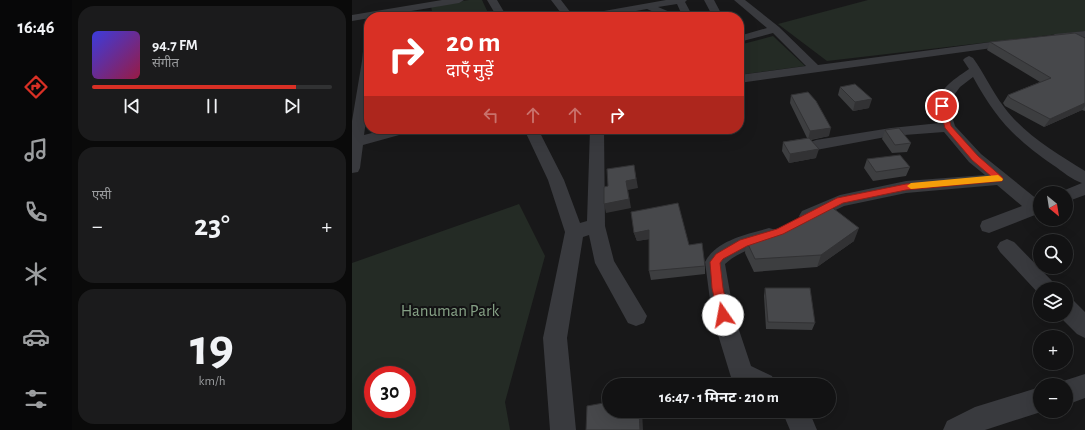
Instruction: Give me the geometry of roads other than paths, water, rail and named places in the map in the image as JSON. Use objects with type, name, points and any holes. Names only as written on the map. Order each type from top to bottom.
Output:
[{"type":"street","points":[[378,12],[437,5],[459,0]]},
{"type":"street","points":[[492,0],[499,12]]},
{"type":"street","points":[[556,0],[565,12]]},
{"type":"street","points":[[630,12],[661,2],[681,0],[686,12]]},
{"type":"street","points":[[709,0],[715,12]]},
{"type":"street","points":[[739,0],[775,29],[815,68]]},
{"type":"street","points":[[648,6],[662,12]]},
{"type":"street","points":[[352,18],[364,15]]},
{"type":"street","points":[[744,38],[775,29]]},
{"type":"street","points":[[1042,39],[1085,34]]},
{"type":"street","points":[[744,78],[1026,41]]},
{"type":"street","points":[[962,49],[1002,114],[1014,127],[1064,166],[1085,178]]},
{"type":"street","points":[[352,168],[364,68]]},
{"type":"street","points":[[976,70],[959,81],[948,91],[942,106],[948,127],[975,158],[999,179],[1033,203]]},
{"type":"street","points":[[816,145],[891,132],[948,127]]},
{"type":"street","points":[[354,143],[387,134]]},
{"type":"street","points":[[533,134],[556,180],[574,232],[555,338],[563,430]]},
{"type":"street","points":[[597,134],[596,226],[605,263],[636,316]]},
{"type":"street","points":[[750,378],[742,374],[723,315],[715,262],[720,256],[744,243],[790,226],[840,200],[906,187],[999,179]]},
{"type":"street","points":[[1073,193],[1085,188]]},
{"type":"street","points":[[989,226],[1033,209]]},
{"type":"street","points":[[574,232],[596,226]]},
{"type":"street","points":[[1007,247],[1040,282]]},
{"type":"street","points":[[1073,315],[1085,327]]},
{"type":"street","points":[[1073,390],[1085,386]]},
{"type":"street","points":[[956,430],[975,420],[1033,402]]},
{"type":"street","points":[[798,418],[804,430]]},
{"type":"park label","name":"Hanuman Park","points":[[450,310]]}]
